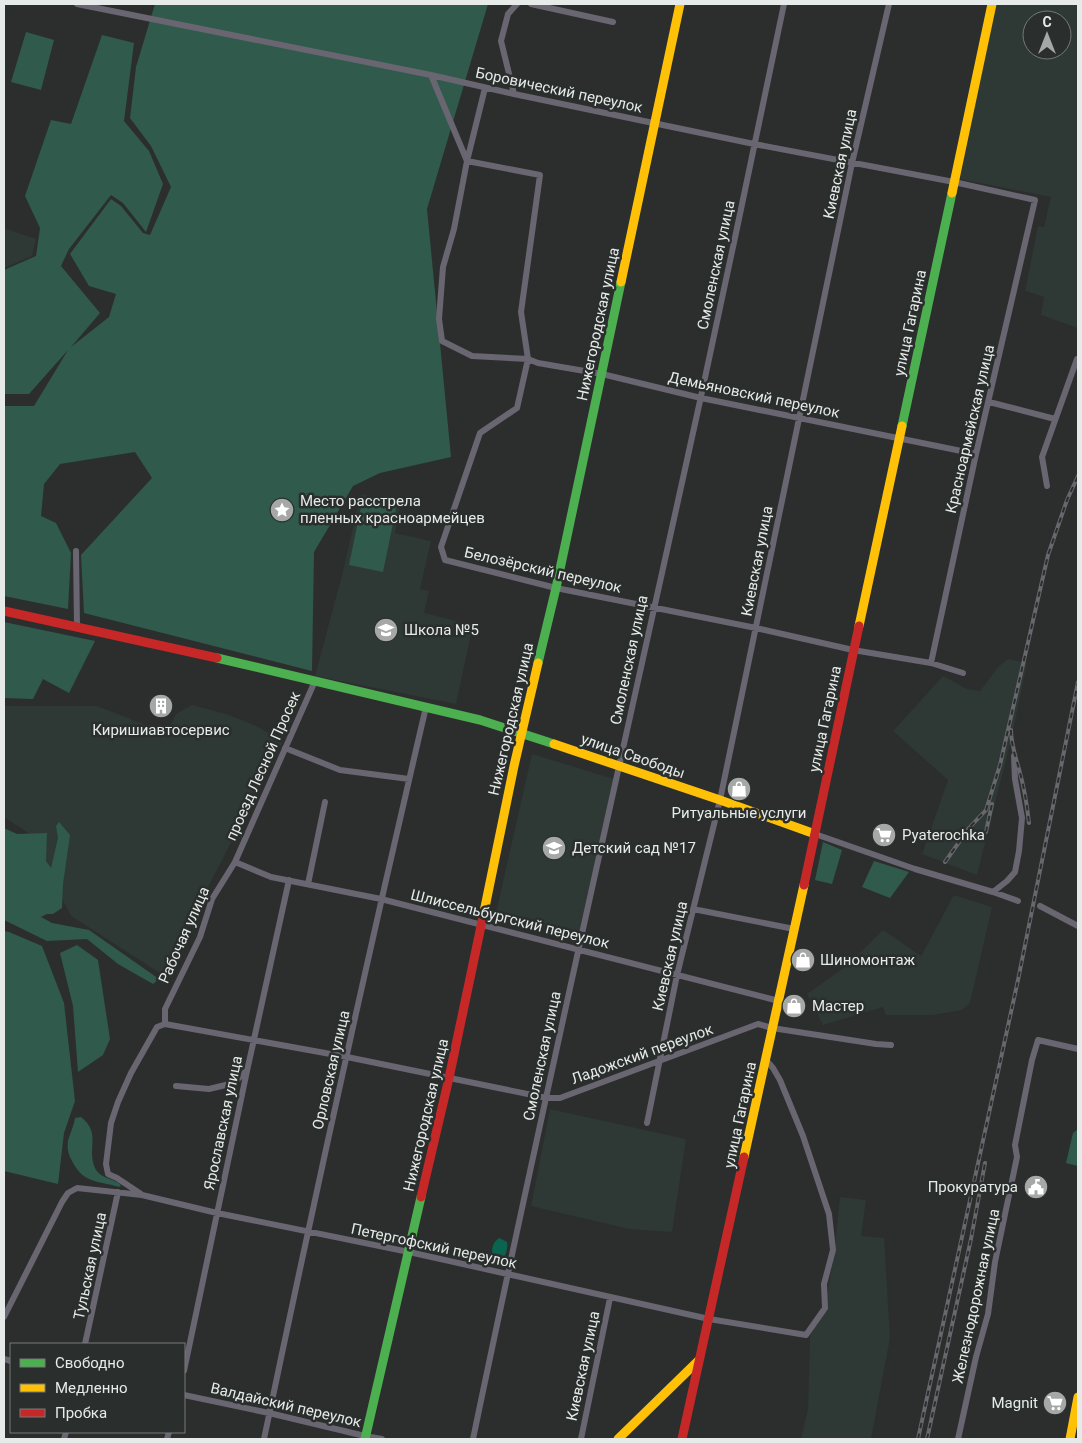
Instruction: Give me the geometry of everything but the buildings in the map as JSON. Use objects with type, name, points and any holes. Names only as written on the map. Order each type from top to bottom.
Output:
[{"type":"street","name":"Боровический переулок","points":[[76,4],[431,75],[754,144],[954,182],[1035,200]]},
{"type":"street","points":[[514,94],[501,41],[508,14],[517,4]]},
{"type":"street","points":[[532,4],[613,22]]},
{"type":"street","name":"Нижегородская улица","points":[[365,1438],[449,1078],[521,733],[556,588],[680,4]]},
{"type":"street","name":"Смоленская улица","points":[[473,1439],[578,949],[701,398],[784,4]]},
{"type":"street","name":"Киевская улица","points":[[647,1123],[677,975],[720,800],[852,163],[889,4]]},
{"type":"street","name":"улица Гагарина","points":[[682,1439],[779,1001],[992,4]]},
{"type":"street","points":[[431,75],[467,161]]},
{"type":"street","points":[[467,161],[485,88]]},
{"type":"street","points":[[467,161],[540,176],[521,312],[528,360]]},
{"type":"street","name":"Демьяновский переулок","points":[[467,161],[454,229],[443,267],[439,320],[442,341],[472,356],[528,360],[602,374],[701,398],[976,454]]},
{"type":"street","name":"Красноармейская улица","points":[[931,663],[976,454],[1035,200]]},
{"type":"street","points":[[1047,486],[1042,457],[1077,359]]},
{"type":"street","name":"Белозёрский переулок","points":[[528,360],[517,408],[480,433],[441,547],[445,560],[556,588],[756,628],[853,650],[931,663],[963,673]]},
{"type":"street","points":[[989,402],[1055,419]]},
{"type":"street","points":[[76,552],[77,626]]},
{"type":"street","name":"улица Свободы","points":[[4,611],[315,680],[480,720],[720,800],[915,868],[1018,901]]},
{"type":"street","name":"проезд Лесной Просек","points":[[234,862],[315,680]]},
{"type":"street","name":"Орловская улица","points":[[264,1439],[307,1232],[426,707]]},
{"type":"street","points":[[285,748],[340,770],[409,779]]},
{"type":"street","points":[[993,892],[1015,872],[1019,851],[1022,818],[1015,779],[1014,756]]},
{"type":"street","points":[[308,884],[325,802]]},
{"type":"street","name":"Шлиссельбургский переулок","points":[[234,862],[271,877],[381,899],[779,1001]]},
{"type":"street","name":"Рабочая улица","points":[[165,1024],[165,1009],[200,937],[212,899],[234,862]]},
{"type":"street","name":"Ярославская улица","points":[[185,1366],[289,880]]},
{"type":"street","points":[[1040,906],[1078,926]]},
{"type":"street","points":[[693,909],[794,929]]},
{"type":"street","points":[[142,1195],[108,1174],[106,1164],[111,1123],[131,1073],[156,1027],[165,1024]]},
{"type":"street","name":"Ладожский переулок","points":[[165,1024],[347,1056],[547,1098],[560,1098],[758,1024],[772,1028],[890,1045]]},
{"type":"street","name":"Железнодорожная улица","points":[[958,1439],[976,1357],[988,1314],[995,1262],[1018,1157],[1015,1145],[1018,1126],[1038,1040],[1078,1049]]},
{"type":"street","name":"Петергофский переулок","points":[[4,1317],[62,1202],[68,1193],[76,1188],[142,1195],[217,1213],[409,1252],[709,1319],[806,1335],[825,1308],[824,1284],[833,1250],[829,1214],[800,1129],[780,1080],[766,1060]]},
{"type":"street","points":[[176,1086],[209,1089],[234,1083],[247,1070]]},
{"type":"street","name":"Тульская улица","points":[[85,1343],[118,1192]]},
{"type":"street","name":"Киевская улица","points":[[581,1439],[610,1298]]},
{"type":"street","points":[[618,1439],[698,1360]]},
{"type":"street","name":"Валдайский переулок","points":[[185,1395],[269,1413],[365,1438],[382,1439]]},
{"type":"street","points":[[1070,1439],[1078,1397]]},
{"type":"shaded area","points":[[155,4],[488,4],[427,209],[451,457],[380,473],[353,486],[314,552],[312,671],[84,613],[81,555],[152,478],[135,452],[60,464],[44,484],[41,516],[56,523],[71,553],[68,609],[4,596],[4,406],[34,406],[68,350],[29,394],[4,394],[4,270],[36,256],[40,228],[25,196],[51,120],[71,124],[102,35],[134,43],[124,121],[149,151],[163,184],[146,232],[123,203],[111,195],[69,249],[61,266],[100,313],[71,347],[109,317],[116,294],[89,286],[70,254],[111,199],[121,206],[143,233],[150,235],[171,187],[151,146],[130,118],[136,67]]},
{"type":"shaded area","points":[[996,4],[1078,4],[1078,328],[1041,315],[1044,297],[1025,291],[1038,226],[1044,227],[1051,197],[960,179]]},
{"type":"shaded area","points":[[26,32],[54,40],[41,90],[11,82]]},
{"type":"shaded area","points":[[4,228],[36,239],[32,256],[4,268]]},
{"type":"shaded area","points":[[361,494],[401,502],[395,533],[431,541],[420,589],[429,591],[424,613],[473,625],[456,704],[315,676]]},
{"type":"shaded area","points":[[363,497],[397,504],[383,572],[349,565]]},
{"type":"shaded area","points":[[4,622],[95,641],[69,693],[43,679],[33,699],[4,698]]},
{"type":"shaded area","points":[[1008,659],[1027,663],[1011,740],[977,875],[922,854],[948,780],[893,731],[943,676],[967,689],[980,691],[998,667]]},
{"type":"shaded area","points":[[192,705],[226,714],[254,725],[283,741],[163,975],[71,916],[27,832],[4,817],[4,713],[5,706],[97,706],[167,733],[176,714]]},
{"type":"shaded area","name":"Детский сад №17","points":[[532,754],[614,779],[578,939],[495,917]]},
{"type":"shaded area","points":[[59,822],[70,835],[63,884],[62,908],[53,914],[41,917],[52,923],[89,930],[159,979],[153,984],[118,964],[87,939],[47,941],[4,920],[4,828],[17,834],[47,833],[46,861],[51,868],[58,838],[56,826]]},
{"type":"shaded area","points":[[823,842],[842,850],[832,884],[815,880]]},
{"type":"shaded area","points":[[874,861],[909,872],[890,898],[862,887]]},
{"type":"shaded area","points":[[954,895],[992,907],[970,1003],[962,1010],[933,1015],[886,1015],[883,1007],[823,1025],[807,994],[848,965],[883,930],[921,956]]},
{"type":"shaded area","points":[[4,931],[42,946],[64,1003],[75,1101],[64,1133],[58,1184],[4,1171]]},
{"type":"shaded area","points":[[77,945],[98,960],[110,1039],[103,1055],[78,1072],[73,1006],[60,953]]},
{"type":"shaded area","points":[[550,1109],[686,1139],[672,1232],[629,1229],[531,1206]]},
{"type":"shaded area","points":[[81,1117],[91,1129],[92,1154],[97,1172],[121,1185],[119,1187],[85,1177],[71,1159],[68,1141],[75,1118]]},
{"type":"shaded area","points":[[1078,1129],[1078,1166],[1066,1163],[1073,1133]]},
{"type":"shaded area","points":[[840,1197],[866,1200],[861,1236],[884,1238],[890,1338],[871,1439],[801,1439],[808,1409],[810,1337],[827,1295],[834,1255]]},
{"type":"shaded area","points":[[499,1238],[507,1242],[507,1250],[501,1261],[493,1257],[492,1252],[493,1244]]},
{"type":"railway","points":[[945,862],[969,828],[986,810],[1000,765],[1048,555],[1067,500],[1078,476]]},
{"type":"railway","points":[[918,1439],[1018,980],[1078,682]]},
{"type":"railway","points":[[1011,730],[1012,745],[1021,776],[1029,823]]},
{"type":"railway","points":[[986,832],[992,804]]},
{"type":"railway","points":[[927,1439],[971,1239],[985,1163]]},
{"type":"traffic: fast","points":[[902,426],[952,193]]},
{"type":"traffic: fast","points":[[538,663],[556,588],[621,282]]},
{"type":"traffic: fast","points":[[217,658],[480,720],[554,744]]},
{"type":"traffic: fast","points":[[365,1439],[421,1197]]},
{"type":"traffic: slow","points":[[621,282],[680,4]]},
{"type":"traffic: slow","points":[[952,193],[992,4]]},
{"type":"traffic: slow","points":[[859,626],[902,426]]},
{"type":"traffic: slow","points":[[484,912],[514,766],[538,663]]},
{"type":"traffic: slow","points":[[554,744],[815,834]]},
{"type":"traffic: slow","points":[[744,1157],[804,885]]},
{"type":"traffic: slow","points":[[618,1439],[698,1361]]},
{"type":"traffic: slow","points":[[1070,1439],[1078,1397]]},
{"type":"traffic: jam","points":[[4,611],[217,658]]},
{"type":"traffic: jam","points":[[804,885],[859,626]]},
{"type":"traffic: jam","points":[[421,1197],[449,1078],[484,912]]},
{"type":"traffic: jam","points":[[682,1439],[744,1157]]},
{"type":"place","name":"Место расстрела пленных красноармейцев","points":[[282,510]]},
{"type":"place","name":"Школа №5","points":[[386,630]]},
{"type":"place","name":"Киришиавтосервис","points":[[161,706]]},
{"type":"place","name":"Ритуальные услуги","points":[[739,789]]},
{"type":"place","name":"Pyaterochka","points":[[884,835]]},
{"type":"place","name":"Детский сад №17","points":[[554,848]]},
{"type":"place","name":"Шиномонтаж","points":[[803,960]]},
{"type":"place","name":"Мастер","points":[[794,1006]]},
{"type":"place","name":"Прокуратура","points":[[1036,1187]]},
{"type":"place","name":"Magnit","points":[[1055,1403]]}]
